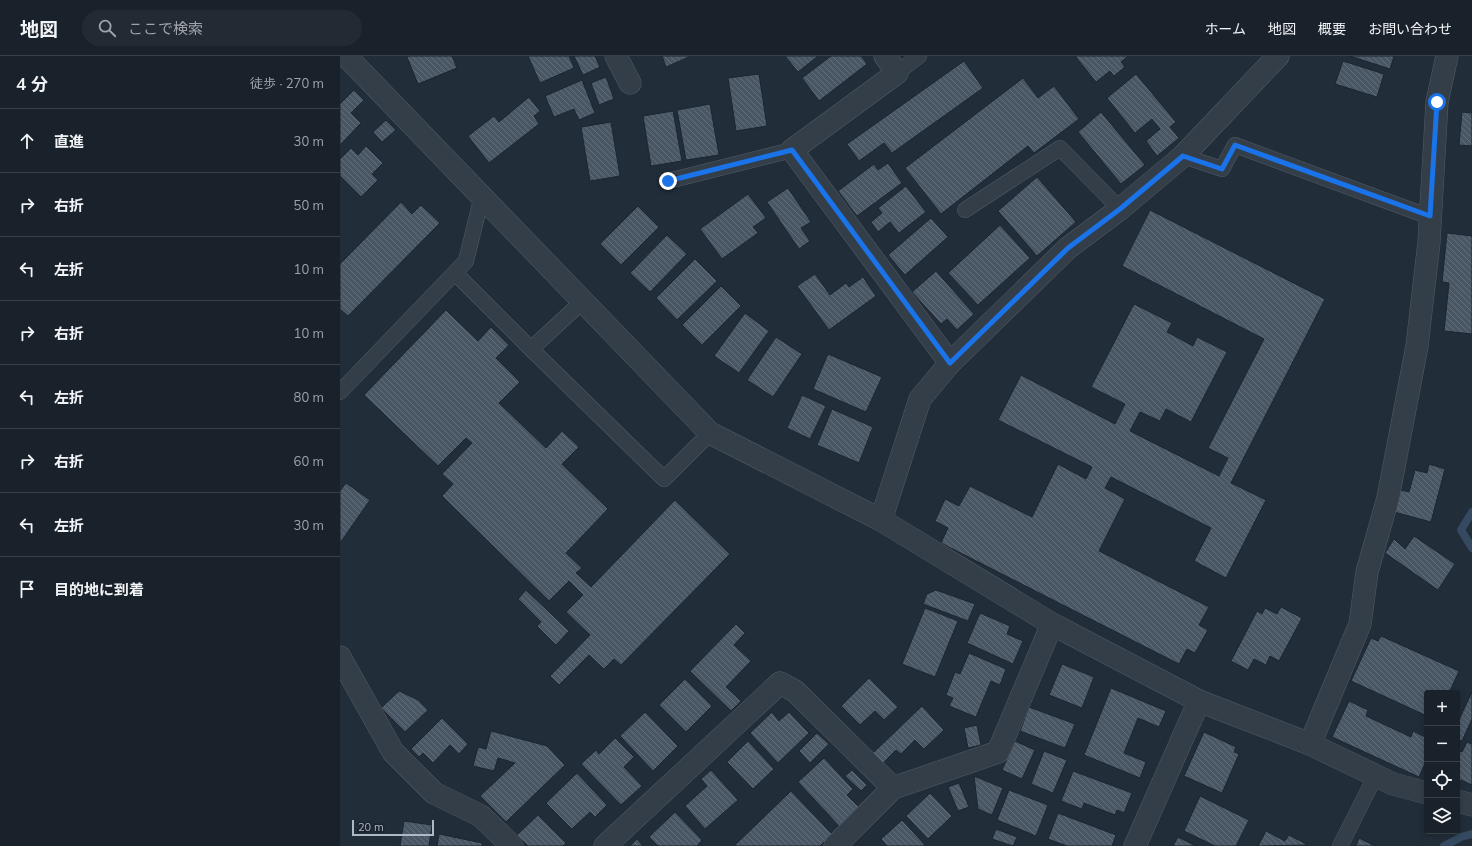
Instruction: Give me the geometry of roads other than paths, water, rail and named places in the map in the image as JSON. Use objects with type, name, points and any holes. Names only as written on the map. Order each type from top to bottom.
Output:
[{"type":"street","points":[[346,56],[710,433],[881,520],[1052,624],[1199,701],[1310,744],[1393,784],[1424,792]]},
{"type":"street","points":[[616,56],[630,83]]},
{"type":"street","points":[[881,520],[920,399],[950,363],[1068,248],[1120,209],[1183,156],[1278,56]]},
{"type":"street","points":[[1310,744],[1360,624],[1367,572],[1388,498],[1418,346],[1430,216],[1437,102],[1447,56]]},
{"type":"street","points":[[891,64],[792,150],[950,363]]},
{"type":"street","points":[[835,846],[893,788],[998,752],[1052,624]]},
{"type":"street","points":[[340,657],[393,752],[434,793],[481,816],[512,846]]},
{"type":"street","points":[[605,846],[780,683],[795,690],[893,788]]},
{"type":"street","points":[[1135,846],[1199,701]]},
{"type":"street","points":[[1460,802],[1472,805]]},
{"type":"lane","points":[[891,64],[919,56]]},
{"type":"lane","points":[[1183,156],[1222,169],[1235,145],[1430,216]]},
{"type":"lane","points":[[965,210],[1060,148],[1120,209]]},
{"type":"lane","points":[[668,181],[792,150]]},
{"type":"lane","points":[[340,392],[466,261],[482,196]]},
{"type":"lane","points":[[455,273],[664,479],[710,433]]},
{"type":"lane","points":[[531,348],[583,301]]},
{"type":"lane","points":[[1340,846],[1376,775]]},
{"type":"waterway","points":[[1472,512],[1461,530],[1472,548]]},
{"type":"waterway","points":[[1444,846],[1461,837],[1472,834]]}]
